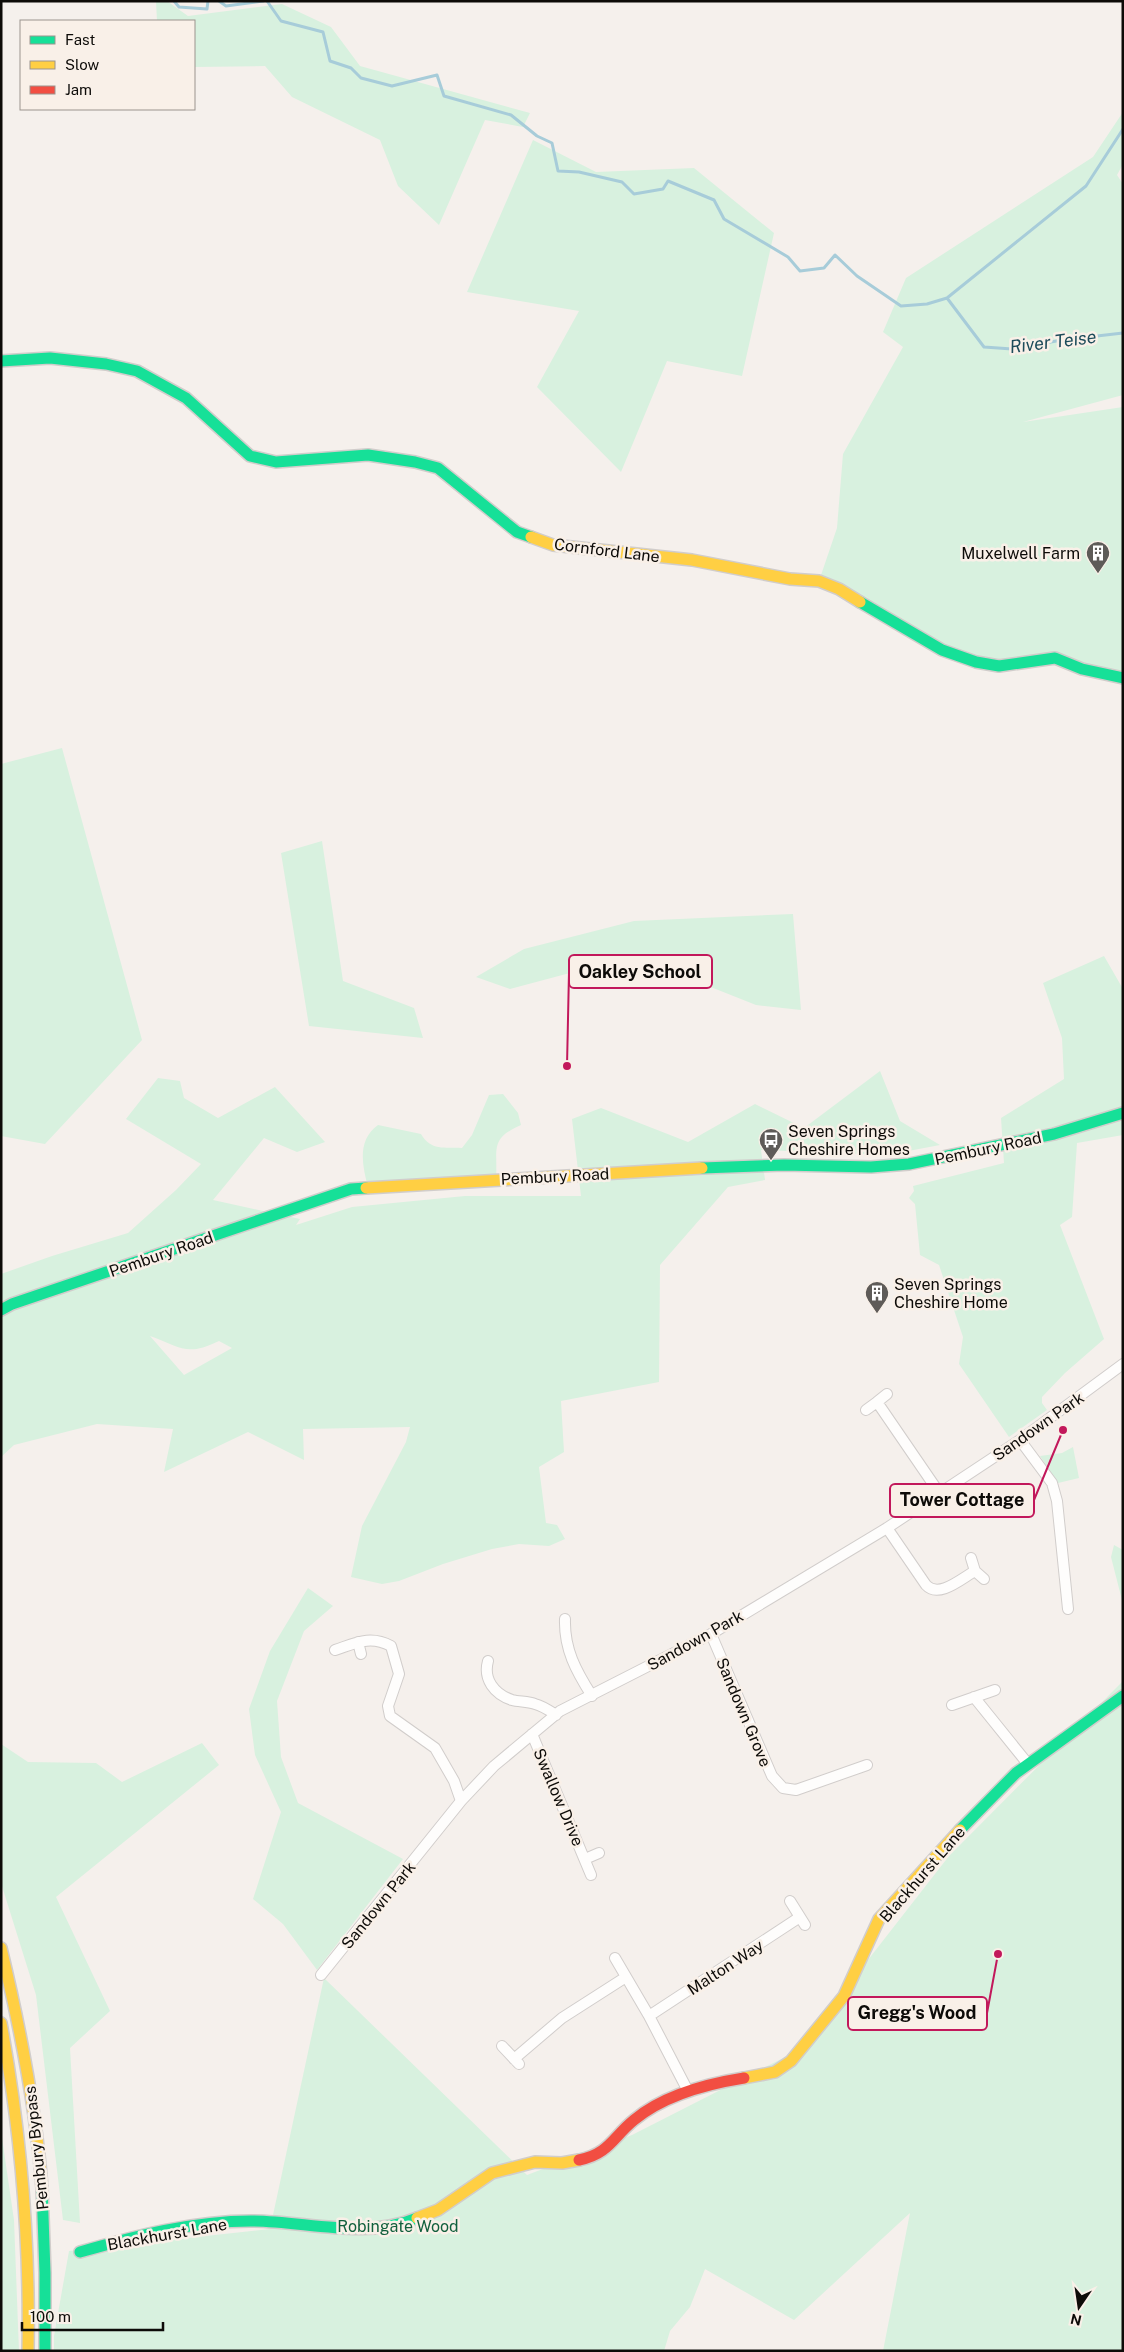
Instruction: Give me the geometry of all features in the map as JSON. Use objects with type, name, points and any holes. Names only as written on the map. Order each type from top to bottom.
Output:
[{"type":"main road","name":"Cornford Lane","points":[[1,361],[50,358],[106,364],[137,371],[186,398],[250,456],[276,462],[368,455],[415,462],[438,468],[516,532],[553,545],[692,560],[790,579],[819,581],[839,589],[942,650],[976,662],[999,666],[1055,658],[1082,669],[1123,678]]},
{"type":"main road","name":"Pembury Road","points":[[1,1310],[351,1190],[683,1169],[784,1165],[871,1167],[909,1164],[1054,1134],[1123,1113]]},
{"type":"main road","name":"Blackhurst Lane","points":[[80,2252],[133,2238],[207,2224],[252,2221],[365,2229],[406,2223],[438,2210],[492,2173],[535,2162],[562,2162],[589,2158],[606,2150],[634,2120],[663,2102],[688,2091],[719,2082],[775,2072],[791,2061],[844,1996],[879,1919],[962,1827],[1016,1773],[1123,1696]]},
{"type":"main road","name":"Pembury Bypass","points":[[1,1948],[21,2037],[38,2140],[45,2241],[45,2351]]},
{"type":"main road","name":"Pembury Bypass","points":[[1,2023],[11,2075],[25,2186],[29,2280],[28,2351]]},
{"type":"street","name":"Sandown Park","points":[[321,1975],[461,1802],[494,1766],[556,1715],[711,1634],[887,1528],[1020,1440],[1123,1364]]},
{"type":"street","points":[[866,1410],[887,1394]]},
{"type":"street","points":[[877,1402],[940,1494]]},
{"type":"street","points":[[1020,1440],[1052,1483],[1057,1501],[1068,1609]]},
{"type":"street","points":[[887,1528],[932,1590],[940,1590],[974,1571]]},
{"type":"street","points":[[971,1558],[974,1571],[984,1579]]},
{"type":"street","points":[[565,1620],[564,1634],[570,1659],[592,1696]]},
{"type":"street","name":"Sandown Grove","points":[[711,1634],[772,1776],[783,1788],[796,1790],[867,1765]]},
{"type":"street","points":[[335,1650],[358,1642],[378,1640],[390,1646],[399,1674],[388,1706],[390,1716],[435,1748],[454,1781],[461,1802]]},
{"type":"street","points":[[358,1642],[361,1654]]},
{"type":"street","points":[[488,1661],[485,1671],[489,1683],[498,1692],[512,1700],[535,1704],[556,1715]]},
{"type":"street","points":[[952,1705],[995,1690]]},
{"type":"street","points":[[974,1697],[1028,1764]]},
{"type":"street","name":"Swallow Drive","points":[[532,1734],[592,1875]]},
{"type":"street","name":"Swallow Drive","points":[[585,1859],[599,1853]]},
{"type":"street","name":"Malton Way","points":[[650,2016],[802,1921],[790,1900]]},
{"type":"street","points":[[614,1958],[650,2016],[688,2091]]},
{"type":"street","points":[[502,2046],[516,2062],[562,2018],[626,1977]]},
{"type":"green space","points":[[156,1],[167,1],[188,16],[282,4],[331,27],[360,66],[530,113],[523,127],[485,120],[439,225],[398,186],[380,140],[292,97],[265,66],[195,67],[195,20],[157,20]]},
{"type":"green space","points":[[1123,112],[1123,164],[1117,175],[1123,184],[1123,395],[1023,422],[1123,407],[1123,678],[1055,658],[976,662],[819,581],[837,528],[843,454],[903,347],[883,332],[906,278],[1093,157]]},
{"type":"green space","points":[[533,140],[596,172],[694,168],[774,233],[742,376],[667,361],[621,472],[537,387],[579,311],[467,292]]},
{"type":"green space","points":[[62,748],[142,1040],[45,1144],[1,1136],[1,764]]},
{"type":"green space","points":[[322,841],[343,981],[414,1008],[423,1038],[309,1026],[281,853]]},
{"type":"green space","points":[[793,914],[801,1010],[756,1005],[693,980],[596,966],[510,989],[476,977],[524,949],[634,921]]},
{"type":"green space","points":[[1104,956],[1123,989],[1123,1135],[1077,1143],[1072,1217],[1060,1225],[1104,1339],[1065,1373],[1042,1397],[1042,1403],[1047,1410],[1009,1437],[959,1364],[963,1337],[939,1265],[920,1255],[915,1204],[909,1198],[914,1191],[913,1186],[1004,1163],[1001,1118],[1064,1079],[1062,1038],[1043,983]]},
{"type":"green space","points":[[880,1071],[900,1121],[940,1145],[887,1155],[761,1150],[765,1180],[728,1187],[660,1265],[659,1382],[561,1401],[564,1452],[539,1467],[546,1523],[557,1525],[565,1539],[549,1546],[519,1544],[492,1549],[443,1564],[399,1581],[382,1584],[351,1577],[362,1526],[406,1442],[410,1427],[303,1429],[304,1460],[248,1432],[164,1472],[173,1429],[97,1424],[14,1445],[1,1457],[1,1274],[128,1233],[176,1190],[201,1164],[126,1119],[158,1078],[180,1081],[184,1098],[218,1118],[275,1087],[325,1142],[297,1152],[264,1138],[213,1200],[300,1219],[296,1225],[352,1207],[465,1196],[581,1196],[572,1119],[601,1108],[688,1142],[755,1104],[804,1128]],"holes":[[[150,1336],[184,1349],[199,1349],[219,1341],[232,1348],[184,1375]]]},
{"type":"green space","points":[[503,1094],[518,1113],[521,1125],[504,1135],[497,1146],[496,1180],[368,1187],[363,1162],[364,1145],[371,1131],[378,1125],[421,1134],[434,1146],[462,1148],[472,1135],[489,1095]]},
{"type":"green space","points":[[1073,1447],[1079,1478],[1058,1483],[1040,1456],[1062,1453]]},
{"type":"green space","points":[[1114,1545],[1123,1550],[1123,1604],[1111,1557]]},
{"type":"green space","points":[[308,1588],[333,1606],[304,1631],[277,1701],[281,1757],[298,1803],[403,1859],[317,1970],[283,1924],[253,1899],[281,1812],[255,1755],[249,1709],[270,1651]]},
{"type":"green space","name":"Robingate Wood","points":[[1123,1681],[1123,2351],[883,2351],[910,2213],[794,2320],[705,2269],[690,2307],[670,2331],[664,2351],[54,2351],[54,2336],[69,2251],[270,2229],[324,1978],[527,2175],[632,2135],[797,2051],[949,1856]]},
{"type":"green space","points":[[202,1743],[219,1765],[56,1897],[110,2011],[70,2048],[80,2223],[63,2220],[36,1995],[1,1883],[1,1744],[28,1762],[96,1763],[122,1782]]},
{"type":"green space","points":[[1,2131],[14,2220],[19,2351],[1,2351]]},
{"type":"waterway","name":"River Teise","points":[[174,1],[179,7],[207,9],[208,1]]},
{"type":"waterway","name":"River Teise","points":[[219,1],[226,6],[263,1]]},
{"type":"waterway","name":"River Teise","points":[[267,1],[281,21],[323,32],[330,61],[351,68],[361,78],[392,86],[437,75],[444,96],[511,115],[537,136],[552,143],[558,171],[579,172],[622,182],[634,194],[663,189],[668,181],[714,200],[724,219],[788,257],[800,271],[824,268],[835,255],[857,276],[901,306],[927,304],[947,298],[1086,186],[1123,129]]},
{"type":"waterway","name":"River Teise","points":[[947,298],[984,347],[1012,349],[1062,340],[1123,333]]},
{"type":"traffic: fast","points":[[1,361],[50,358],[106,364],[137,371],[186,398],[250,456],[276,462],[368,455],[415,462],[438,468],[517,532],[531,537]]},
{"type":"traffic: fast","points":[[860,602],[942,650],[976,662],[999,666],[1055,658],[1082,669],[1123,678]]},
{"type":"traffic: fast","points":[[702,1168],[784,1165],[871,1167],[909,1164],[1054,1134],[1123,1113]]},
{"type":"traffic: fast","points":[[1,1310],[12,1304],[351,1189],[366,1188]]},
{"type":"traffic: fast","points":[[960,1830],[1016,1773],[1123,1696]]},
{"type":"traffic: fast","points":[[42,2188],[45,2351]]},
{"type":"traffic: fast","points":[[80,2252],[165,2230],[208,2224],[251,2221],[356,2229],[377,2228],[417,2218]]},
{"type":"traffic: slow","points":[[531,537],[553,545],[692,560],[790,579],[819,581],[839,589],[860,602]]},
{"type":"traffic: slow","points":[[366,1188],[702,1168]]},
{"type":"traffic: slow","points":[[744,2078],[775,2072],[791,2061],[844,1996],[879,1919],[960,1830]]},
{"type":"traffic: slow","points":[[1,1948],[15,2007],[26,2067],[36,2127],[42,2188]]},
{"type":"traffic: slow","points":[[1,2023],[14,2105],[23,2186],[26,2227],[28,2351]]},
{"type":"traffic: slow","points":[[417,2218],[438,2210],[492,2173],[535,2162],[562,2163],[579,2160]]},
{"type":"traffic: jam","points":[[579,2160],[597,2154],[634,2120],[672,2097],[700,2087],[744,2078]]},
{"type":"place","name":"Muxelwell Farm","points":[[1098,574]]},
{"type":"place","name":"Oakley School","points":[[567,1066]]},
{"type":"place","name":"Seven Springs Cheshire Homes","points":[[771,1161]]},
{"type":"place","name":"Seven Springs Cheshire Home","points":[[877,1314]]},
{"type":"place","name":"Tower Cottage","points":[[1063,1430]]},
{"type":"place","name":"Gregg's Wood","points":[[998,1954]]}]
